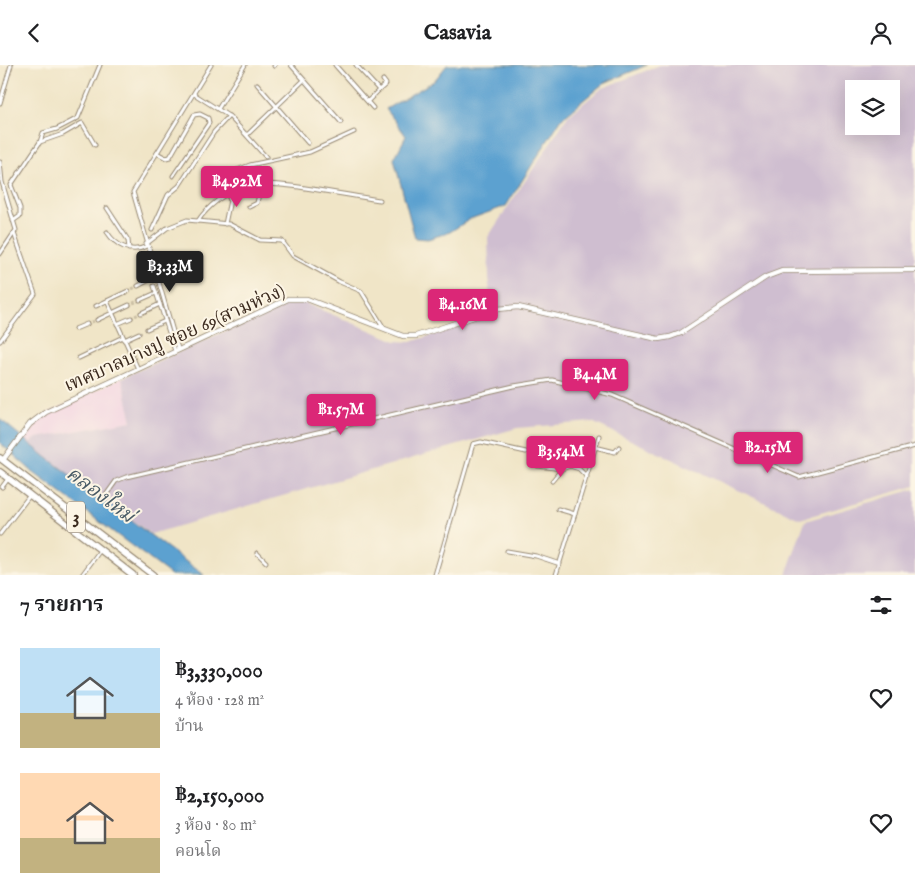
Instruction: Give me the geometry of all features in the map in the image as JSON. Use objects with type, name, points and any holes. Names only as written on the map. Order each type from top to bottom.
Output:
[{"type":"highway","name":"3","points":[[3,458],[153,575]]},
{"type":"highway","name":"3","points":[[0,472],[101,548],[133,575]]},
{"type":"street","points":[[0,103],[11,65]]},
{"type":"street","points":[[13,221],[20,216],[20,208],[11,185],[40,143],[43,133],[57,129],[78,118],[100,65]]},
{"type":"street","points":[[176,350],[133,193],[212,65]]},
{"type":"street","points":[[218,109],[245,65]]},
{"type":"street","points":[[291,65],[341,122]]},
{"type":"street","points":[[335,65],[373,108]]},
{"type":"street","points":[[356,65],[379,90]]},
{"type":"street","points":[[247,135],[304,80]]},
{"type":"street","points":[[368,101],[386,84],[383,80]]},
{"type":"street","points":[[257,84],[308,143]]},
{"type":"street","points":[[194,94],[229,116],[266,157]]},
{"type":"street","points":[[157,153],[166,158],[170,157],[194,115],[200,114],[208,118],[209,123],[173,176]]},
{"type":"street","points":[[152,230],[168,195],[179,186],[214,132],[229,116]]},
{"type":"street","points":[[40,143],[63,134],[82,123],[94,145]]},
{"type":"street","points":[[232,172],[250,165],[310,152],[354,132]]},
{"type":"street","points":[[0,162],[2,182],[16,230],[0,254]]},
{"type":"street","points":[[249,207],[257,203],[260,185]]},
{"type":"street","points":[[198,221],[206,209],[243,186],[276,185],[380,201]]},
{"type":"street","points":[[225,224],[230,199],[228,195]]},
{"type":"street","points":[[107,208],[132,249]]},
{"type":"street","points":[[107,232],[116,243],[132,249],[146,243],[167,228],[184,220],[225,224],[262,241],[282,241],[294,256],[340,282],[359,289],[386,331]]},
{"type":"street","points":[[0,341],[35,294],[14,233]]},
{"type":"street","name":"เทศบาลบางปู ซอย 69(สามห่วง)","points":[[3,458],[22,434],[38,417],[46,412],[176,350],[295,297],[314,301],[386,331],[403,336],[416,336],[498,309],[518,307],[650,338],[664,338],[681,333],[766,277],[782,271],[915,271]]},
{"type":"street","points":[[138,286],[153,278]]},
{"type":"street","points":[[154,286],[176,350]]},
{"type":"street","points":[[96,306],[128,291]]},
{"type":"street","points":[[140,300],[156,293]]},
{"type":"street","points":[[107,301],[138,369]]},
{"type":"street","points":[[141,313],[160,304]]},
{"type":"street","points":[[97,320],[129,305]]},
{"type":"street","points":[[117,324],[131,318]]},
{"type":"street","points":[[147,329],[165,321]]},
{"type":"street","points":[[75,329],[87,324]]},
{"type":"street","points":[[79,358],[139,333]]},
{"type":"street","points":[[106,495],[116,481],[126,477],[543,380],[552,380],[630,402],[799,477],[915,446]]},
{"type":"street","points":[[556,575],[599,436]]},
{"type":"street","points":[[435,575],[473,444],[484,443],[526,452]]},
{"type":"street","points":[[595,447],[615,452],[619,447]]},
{"type":"street","points":[[538,466],[562,469]]},
{"type":"street","points":[[552,481],[566,466],[574,467],[587,477]]},
{"type":"street","points":[[2,487],[8,478]]},
{"type":"street","points":[[0,534],[30,495]]},
{"type":"street","points":[[558,509],[575,514]]},
{"type":"street","points":[[82,575],[101,548]]},
{"type":"street","points":[[507,551],[536,556],[560,564]]},
{"type":"street","points":[[257,553],[266,562]]},
{"type":"shaded area","points":[[660,65],[915,65],[915,486],[800,519],[592,422],[517,428],[151,534],[28,444],[37,438],[132,421],[122,378],[289,302],[302,302],[396,341],[411,342],[490,316],[488,237],[568,116],[601,89]]},
{"type":"shaded area","points":[[122,378],[132,421],[37,438],[28,444],[22,439],[37,420],[48,413]]},
{"type":"shaded area","points":[[915,489],[915,575],[786,575],[805,521]]},
{"type":"water","points":[[447,65],[647,65],[604,83],[562,118],[506,206],[470,219],[450,232],[428,239],[415,238],[394,159],[406,136],[386,109],[434,81]]},
{"type":"water","points":[[0,419],[46,457],[204,575],[171,575],[34,473],[0,443]]},
{"type":"tunnel","points":[[128,291],[138,286]]},
{"type":"tunnel","points":[[129,305],[140,300]]},
{"type":"tunnel","points":[[131,318],[141,313]]},
{"type":"tunnel","points":[[87,324],[97,320]]},
{"type":"water label","name":"คลองใหม่","points":[[101,494]]}]
